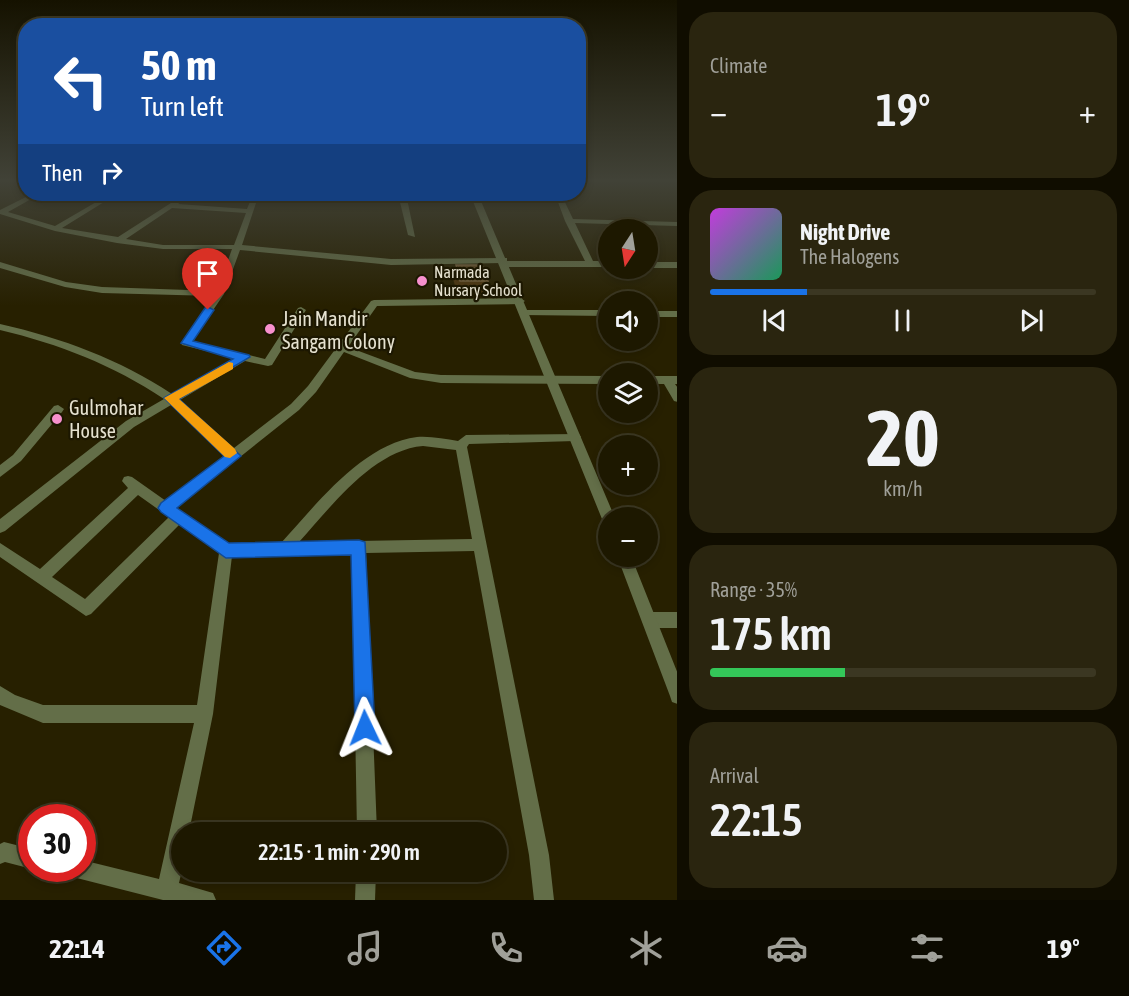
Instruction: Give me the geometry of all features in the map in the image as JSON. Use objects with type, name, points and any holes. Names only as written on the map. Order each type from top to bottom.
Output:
[{"type":"street","points":[[33,222],[55,229],[117,241],[164,247],[237,247],[391,262],[598,264]]},
{"type":"street","points":[[55,229],[67,222]]},
{"type":"street","points":[[117,241],[146,222]]},
{"type":"street","points":[[246,222],[220,294],[186,343],[268,363],[301,310]]},
{"type":"street","points":[[409,222],[412,235]]},
{"type":"street","points":[[487,222],[604,507]]},
{"type":"street","points":[[569,222],[590,264]]},
{"type":"street","points":[[605,222],[677,224]]},
{"type":"street","points":[[0,265],[65,284],[102,290],[220,294]]},
{"type":"street","points":[[658,265],[677,265]]},
{"type":"street","points":[[166,508],[296,407],[312,389],[374,303],[520,301]]},
{"type":"street","points":[[525,313],[598,313]]},
{"type":"street","points":[[658,314],[677,314]]},
{"type":"street","points":[[0,327],[40,335],[117,364],[170,398],[234,456]]},
{"type":"street","points":[[342,348],[414,375],[441,379],[598,380]]},
{"type":"street","points":[[0,527],[105,441],[170,398],[244,357]]},
{"type":"street","points":[[672,380],[677,395]]},
{"type":"street","points":[[0,472],[17,458],[58,408]]},
{"type":"street","points":[[461,446],[466,440],[575,437]]},
{"type":"street","points":[[284,549],[372,459],[410,442],[433,441],[461,446]]},
{"type":"street","points":[[461,446],[539,855],[544,900]]},
{"type":"street","points":[[42,577],[133,484],[226,550],[480,545]]},
{"type":"street","points":[[0,549],[86,609],[178,517]]},
{"type":"street","points":[[359,548],[367,822]]},
{"type":"street","points":[[167,891],[204,714],[226,550]]},
{"type":"street","points":[[629,567],[651,620],[677,693]]},
{"type":"street","points":[[651,620],[677,620]]},
{"type":"street","points":[[0,694],[10,702],[43,714],[204,714]]},
{"type":"street","points":[[0,854],[4,852],[18,856]]},
{"type":"street","points":[[96,874],[206,900]]},
{"type":"street","points":[[365,900],[366,882]]},
{"type":"building","points":[[456,265],[482,265],[488,281],[460,281]]},
{"type":"slow traffic","points":[[229,366],[170,398],[230,453]]},
{"type":"place","name":"Narmada Nursary School","points":[[422,281]]},
{"type":"place","name":"Jain Mandir Sangam Colony","points":[[270,329]]},
{"type":"place","name":"Gulmohar House","points":[[57,419]]},
{"type":"route","points":[[208,310],[186,343],[244,357],[170,398],[234,456],[166,508],[226,550],[359,548],[365,728]]}]
